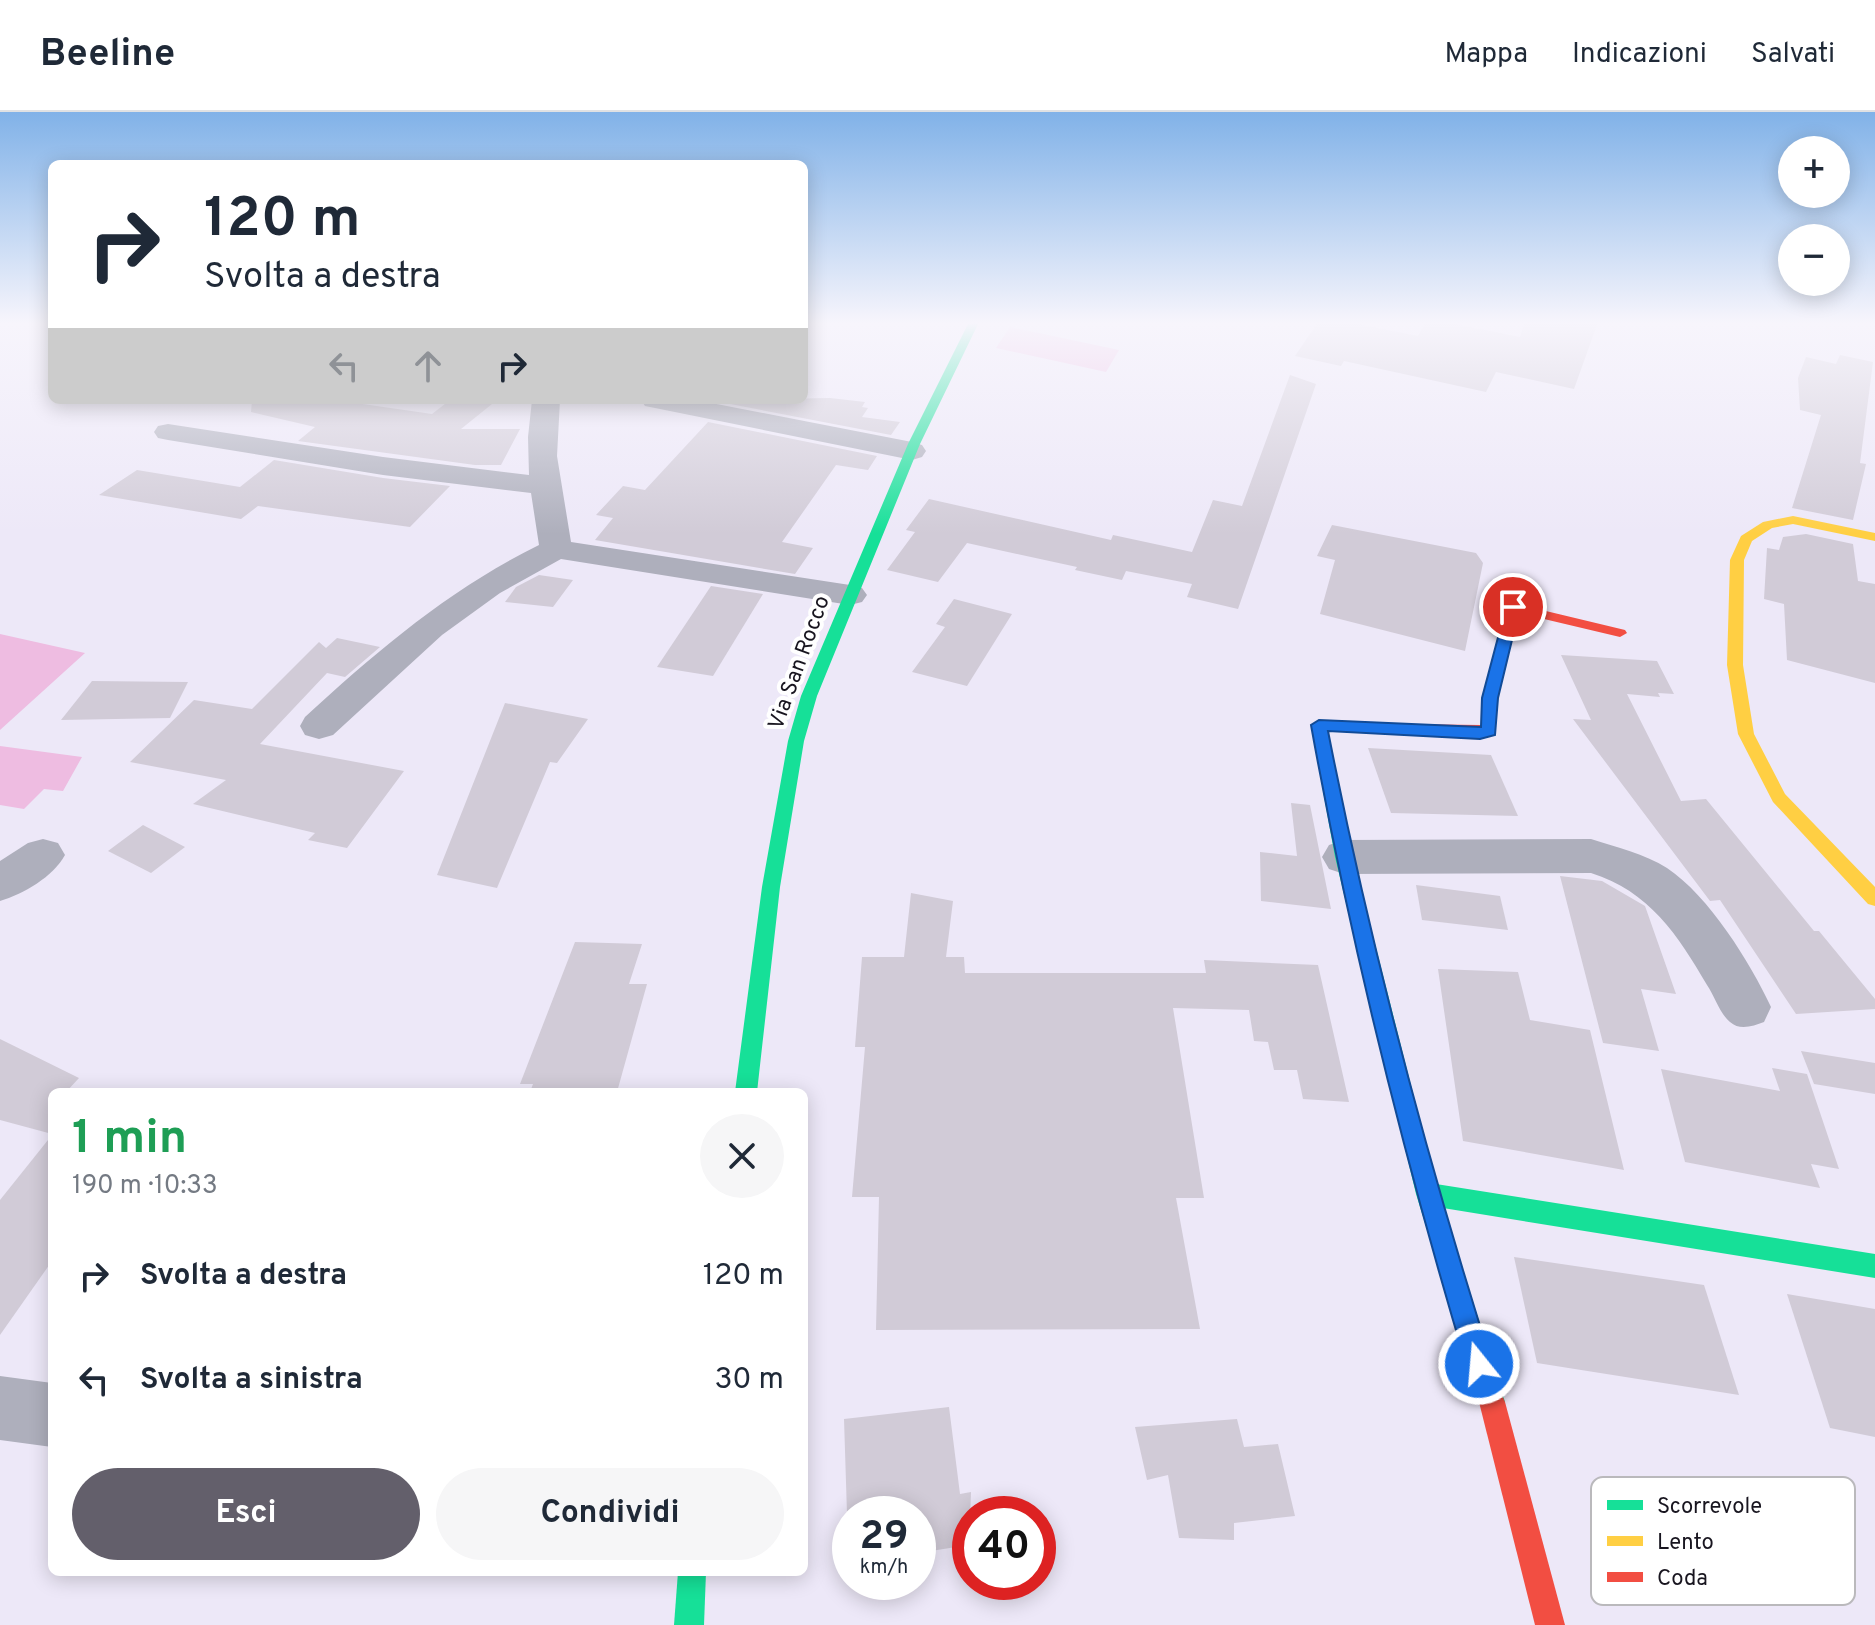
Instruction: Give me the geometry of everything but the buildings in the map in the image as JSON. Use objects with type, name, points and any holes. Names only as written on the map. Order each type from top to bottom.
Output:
[{"type":"street","name":"Via San Rocco","points":[[746,1088],[771,887],[796,741],[809,696],[850,595],[940,393]]},
{"type":"street","points":[[546,404],[543,428],[546,486],[556,549]]},
{"type":"street","points":[[674,404],[912,451]]},
{"type":"street","points":[[168,432],[383,466],[546,486]]},
{"type":"street","points":[[1875,537],[1793,520],[1768,525],[1746,539],[1737,560],[1735,665],[1746,734],[1779,798],[1875,899]]},
{"type":"street","points":[[319,726],[403,646],[462,600],[512,570],[556,549],[850,595]]},
{"type":"street","points":[[1550,1625],[1506,1449],[1427,1194],[1344,857],[1319,725],[1489,731],[1490,698],[1513,607],[1620,633]]},
{"type":"street","points":[[0,884],[43,855]]},
{"type":"street","points":[[1344,857],[1591,856],[1618,863],[1652,881],[1683,912],[1747,1007]]},
{"type":"street","points":[[1427,1194],[1875,1266]]},
{"type":"street","points":[[0,1408],[48,1414]]},
{"type":"street","points":[[689,1625],[692,1576]]},
{"type":"shaded area","points":[[0,634],[85,653],[0,730]]},
{"type":"shaded area","points":[[0,746],[82,757],[63,791],[44,789],[24,809],[0,805]]},
{"type":"traffic: fast","points":[[746,1088],[771,887],[796,741],[809,696],[914,444],[939,393]]},
{"type":"traffic: fast","points":[[1402,729],[1319,725],[1344,857],[1427,1194],[1492,1402]]},
{"type":"traffic: fast","points":[[1427,1194],[1875,1266]]},
{"type":"traffic: fast","points":[[689,1625],[692,1576]]},
{"type":"traffic: slow","points":[[1875,537],[1793,520],[1768,525],[1746,539],[1737,560],[1735,665],[1746,734],[1779,798],[1875,899]]},
{"type":"traffic: jam","points":[[1402,729],[1489,731],[1490,698],[1513,607],[1620,633]]},
{"type":"traffic: jam","points":[[1492,1402],[1550,1625]]},
{"type":"route","points":[[1479,1364],[1427,1194],[1344,857],[1319,725],[1489,731],[1490,698],[1513,607]]}]
